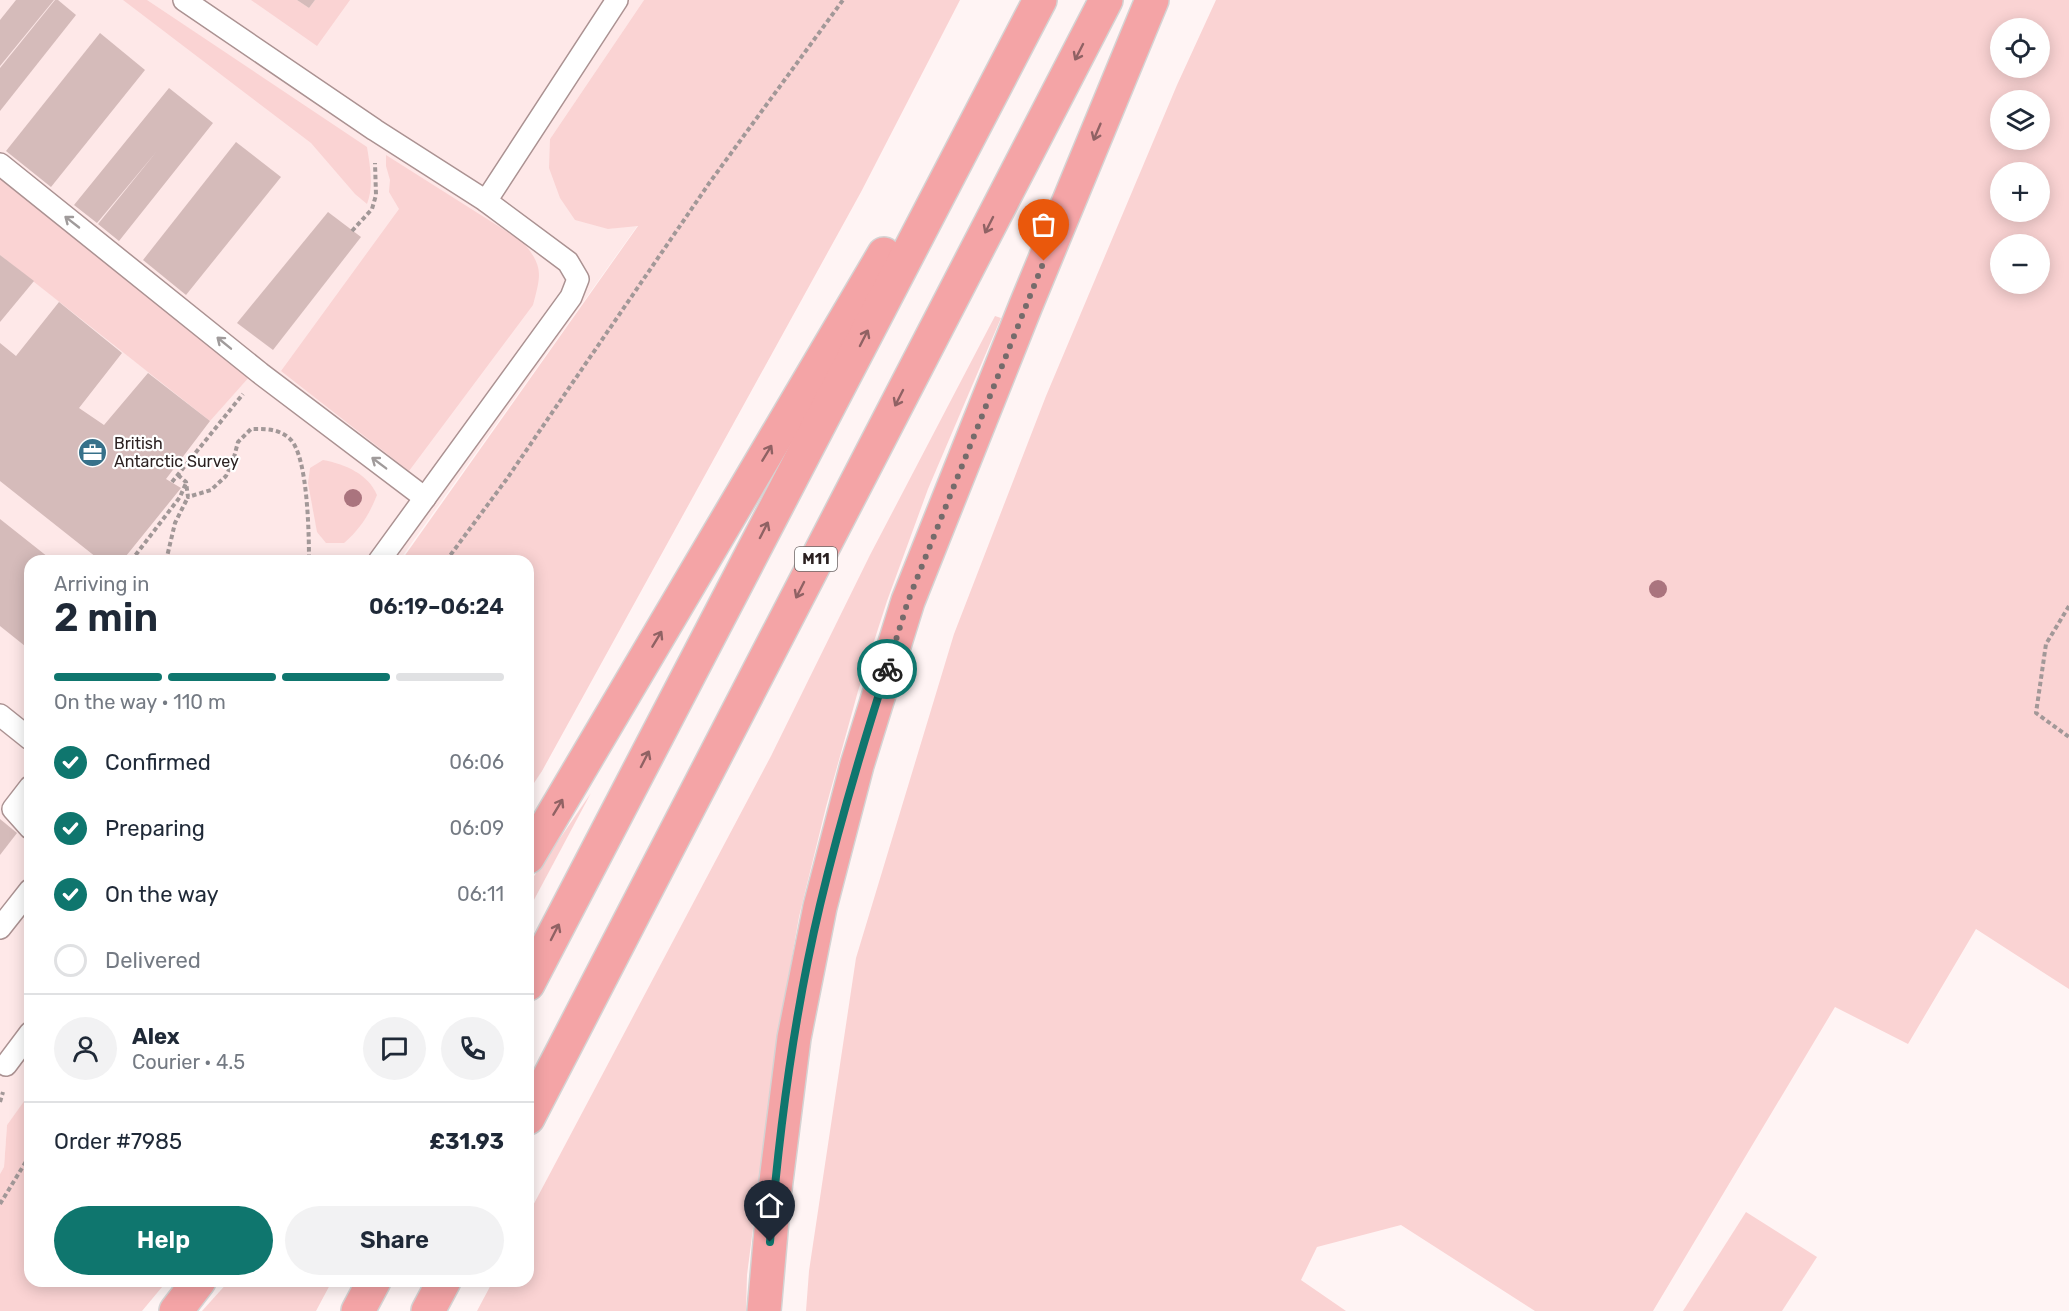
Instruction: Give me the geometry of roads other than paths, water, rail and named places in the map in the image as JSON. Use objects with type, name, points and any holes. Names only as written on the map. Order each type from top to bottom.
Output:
[{"type":"highway","points":[[534,847],[1034,0]]},
{"type":"highway","points":[[534,972],[1040,0]]},
{"type":"highway","name":"M11","points":[[534,1106],[1106,0]]},
{"type":"highway","points":[[764,1311],[774,1197],[794,1038],[820,907],[857,765],[908,601],[1026,304],[1152,0]]},
{"type":"highway","points":[[176,1311],[194,1287]]},
{"type":"highway","points":[[358,1311],[371,1287]]},
{"type":"highway","points":[[428,1311],[441,1287]]},
{"type":"lane","points":[[184,0],[375,130],[486,201],[568,262],[578,279],[571,297],[383,555]]},
{"type":"lane","points":[[486,201],[617,0]]},
{"type":"lane","points":[[0,165],[260,372],[425,498]]},
{"type":"lane","points":[[0,715],[24,734]]},
{"type":"lane","points":[[24,795],[13,809],[24,821]]},
{"type":"lane","points":[[0,928],[24,898]]},
{"type":"lane","points":[[6,1065],[24,1041]]},
{"type":"place","name":"British Antarctic Survey","points":[[93,452]]}]
